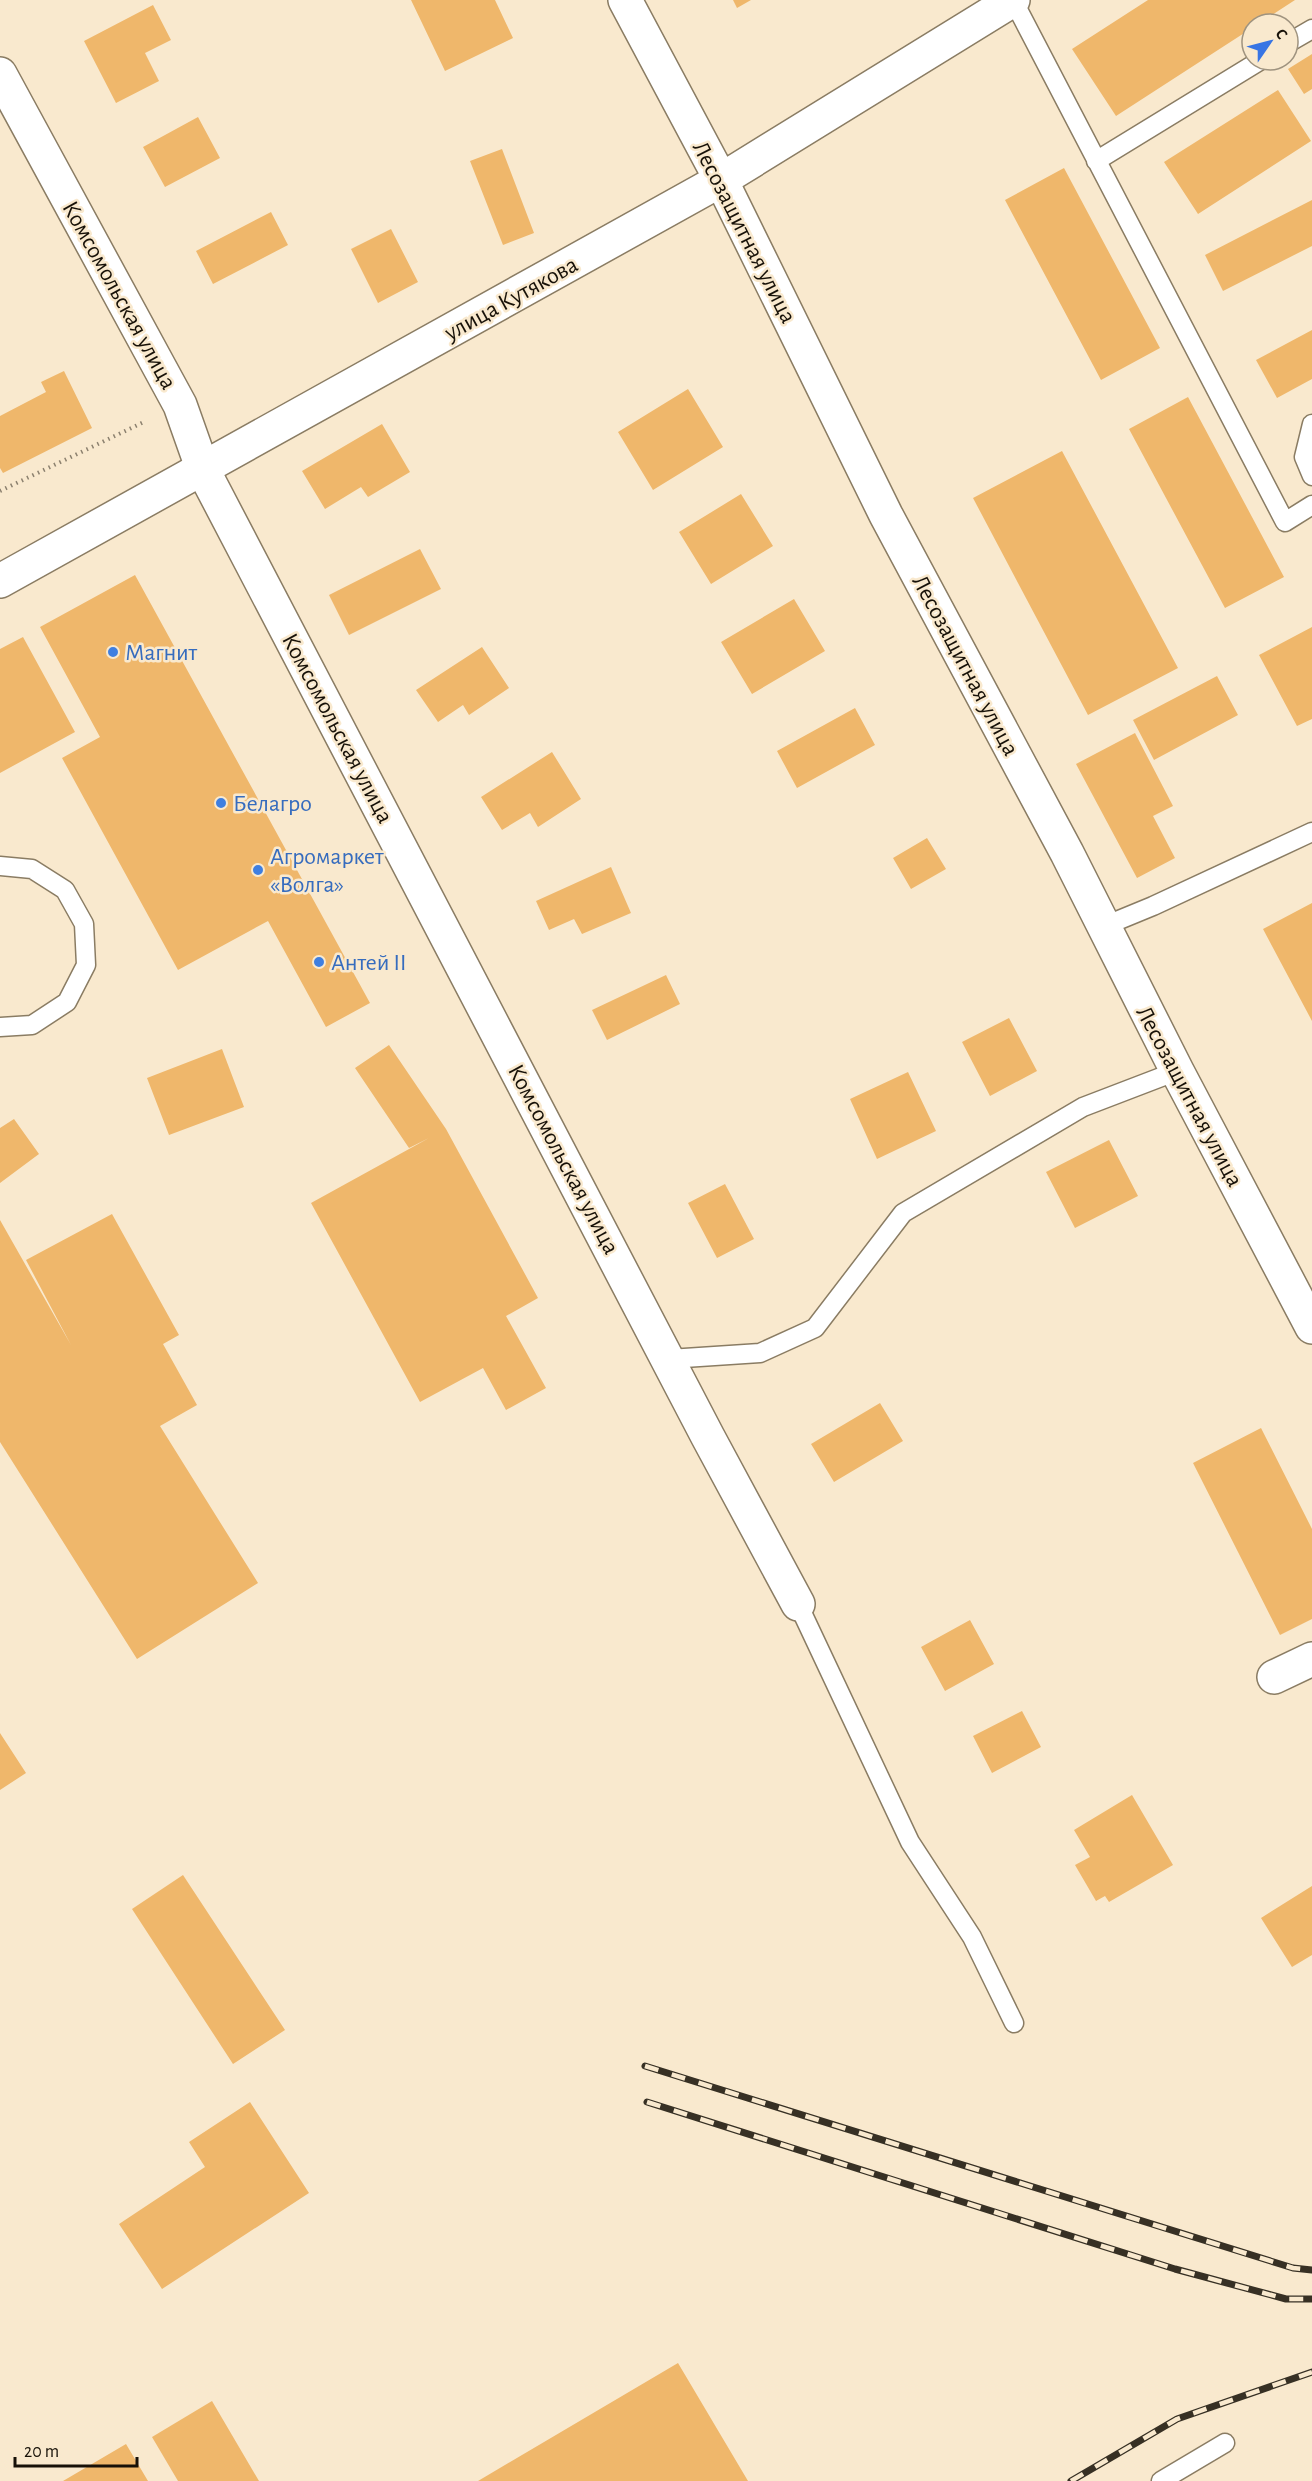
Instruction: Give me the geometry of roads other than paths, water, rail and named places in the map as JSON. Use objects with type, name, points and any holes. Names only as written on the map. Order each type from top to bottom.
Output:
[{"type":"street","name":"Лесозащитная улица","points":[[625,0],[722,180],[886,515],[1066,853],[1102,927],[1312,1327]]},
{"type":"street","name":"улица Кутякова","points":[[0,581],[722,180],[1013,0]]},
{"type":"street","name":"Комсомольская улица","points":[[0,74],[180,405],[203,470],[708,1437],[798,1604]]},
{"type":"street","points":[[1274,1677],[1312,1659]]},
{"type":"lane","points":[[1013,0],[1285,522],[1312,505]]},
{"type":"lane","points":[[1096,161],[1241,72]]},
{"type":"lane","points":[[1312,424],[1304,457],[1312,476]]},
{"type":"lane","points":[[1102,927],[1153,906],[1312,832]]},
{"type":"lane","points":[[0,866],[32,869],[65,890],[84,924],[86,965],[67,1002],[32,1025],[0,1027]]},
{"type":"lane","points":[[669,1359],[760,1353],[815,1328],[903,1213],[1083,1107],[1177,1071]]},
{"type":"lane","points":[[798,1604],[910,1842],[972,1937],[1014,2023]]},
{"type":"lane","points":[[1161,2481],[1225,2443]]},
{"type":"railway","points":[[645,2066],[1293,2268],[1312,2270]]},
{"type":"railway","points":[[647,2102],[1175,2269],[1286,2299],[1312,2299]]},
{"type":"railway","points":[[1071,2481],[1177,2419],[1312,2372]]},
{"type":"place","name":"Магнит","points":[[113,652]]},
{"type":"place","name":"Белагро","points":[[221,803]]},
{"type":"place","name":"Агромаркет «Волга»","points":[[258,870]]},
{"type":"place","name":"Антей II","points":[[319,962]]}]
